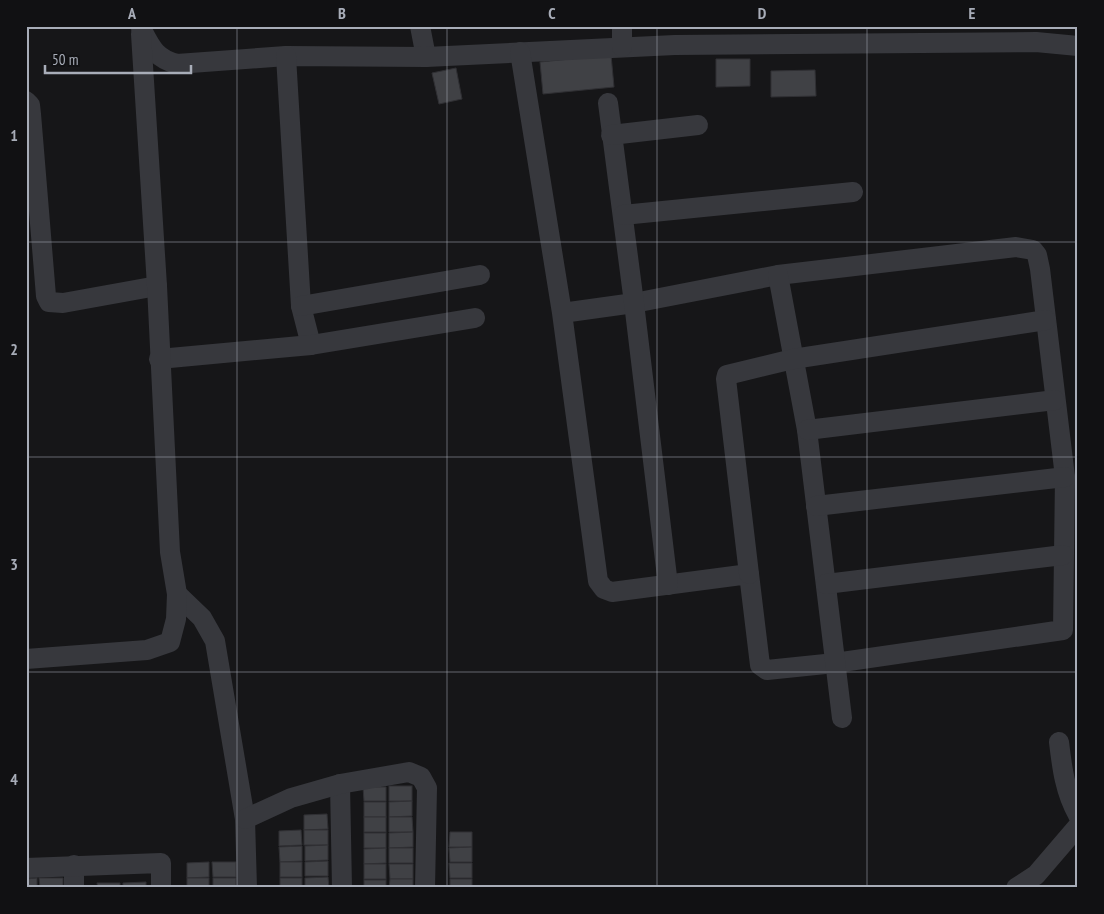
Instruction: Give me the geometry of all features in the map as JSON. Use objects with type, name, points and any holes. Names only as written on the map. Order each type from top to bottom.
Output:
[{"type":"street","points":[[420,26],[426,57]]},
{"type":"street","points":[[622,26],[622,47]]},
{"type":"street","points":[[141,27],[152,49],[164,60],[177,64],[286,56],[426,57],[622,47],[1026,42],[1078,46]]},
{"type":"street","points":[[26,658],[147,650],[170,642],[176,619],[178,594],[170,552],[157,286],[141,27]]},
{"type":"street","points":[[520,52],[562,313],[598,581],[604,589],[612,592],[750,574]]},
{"type":"street","points":[[286,56],[301,306],[311,345]]},
{"type":"street","points":[[26,101],[30,105],[46,296],[49,302],[54,304],[63,303],[157,286]]},
{"type":"street","points":[[608,103],[668,585]]},
{"type":"street","points":[[611,135],[698,125]]},
{"type":"street","points":[[622,215],[853,192]]},
{"type":"street","points":[[562,313],[634,303],[778,275],[1016,247],[1028,248],[1037,255],[1040,269],[1065,477],[1063,630],[835,663],[767,670],[760,665],[727,375],[793,360],[1046,320]]},
{"type":"street","points":[[301,306],[480,275]]},
{"type":"street","points":[[778,275],[807,430],[842,718]]},
{"type":"street","points":[[160,359],[311,345],[475,318]]},
{"type":"street","points":[[807,430],[1055,400]]},
{"type":"street","points":[[816,506],[1065,477]]},
{"type":"street","points":[[826,584],[1063,556]]},
{"type":"street","points":[[178,594],[202,618],[215,641],[245,819],[247,888]]},
{"type":"street","points":[[1059,742],[1062,773],[1071,803],[1078,815]]},
{"type":"street","points":[[245,819],[291,798],[340,784],[409,772],[421,777],[427,788],[425,888]]},
{"type":"street","points":[[340,784],[342,888]]},
{"type":"street","points":[[1016,888],[1041,870],[1078,826]]},
{"type":"street","points":[[26,868],[160,863],[161,888]]},
{"type":"street","points":[[74,865],[74,888]]},
{"type":"building","points":[[611,55],[614,87],[543,94],[540,62]]},
{"type":"building","points":[[716,59],[750,59],[750,86],[716,87]]},
{"type":"building","points":[[456,68],[462,99],[439,104],[432,73]]},
{"type":"building","points":[[815,70],[816,96],[771,97],[771,71]]},
{"type":"building","points":[[389,786],[412,786],[412,801],[389,801]]},
{"type":"building","points":[[363,787],[386,787],[386,801],[364,801]]},
{"type":"building","points":[[412,801],[412,816],[389,817],[389,802]]},
{"type":"building","points":[[364,802],[386,802],[386,817],[364,817]]},
{"type":"building","points":[[327,814],[328,829],[304,830],[304,815]]},
{"type":"building","points":[[364,817],[386,817],[386,832],[364,832]]},
{"type":"building","points":[[389,817],[412,817],[413,832],[389,832]]},
{"type":"building","points":[[301,830],[302,845],[279,846],[279,831]]},
{"type":"building","points":[[304,830],[328,830],[328,845],[304,845]]},
{"type":"building","points":[[413,832],[413,847],[389,848],[389,833]]},
{"type":"building","points":[[450,832],[472,832],[472,847],[449,847]]},
{"type":"building","points":[[364,833],[386,833],[386,848],[364,848]]},
{"type":"building","points":[[328,845],[328,860],[305,861],[305,846]]},
{"type":"building","points":[[302,846],[302,861],[280,862],[279,847]]},
{"type":"building","points":[[472,847],[472,862],[450,862],[449,848]]},
{"type":"building","points":[[386,848],[386,863],[364,864],[364,849]]},
{"type":"building","points":[[389,848],[413,848],[413,863],[389,863]]},
{"type":"building","points":[[328,861],[328,876],[305,876],[305,862]]},
{"type":"building","points":[[209,862],[209,877],[187,878],[187,863]]},
{"type":"building","points":[[212,862],[236,862],[236,877],[213,877]]},
{"type":"building","points":[[280,862],[302,862],[302,877],[280,877]]},
{"type":"building","points":[[449,863],[472,863],[472,878],[450,878]]},
{"type":"building","points":[[364,864],[386,864],[386,879],[364,879]]},
{"type":"building","points":[[389,864],[413,864],[413,879],[390,879]]},
{"type":"building","points":[[328,877],[329,888],[305,888],[305,878]]},
{"type":"building","points":[[37,878],[37,888],[26,888],[26,879]]},
{"type":"building","points":[[39,878],[63,878],[63,888],[40,888]]},
{"type":"building","points":[[187,878],[209,878],[209,888],[187,888]]},
{"type":"building","points":[[213,878],[236,878],[236,888],[213,888]]},
{"type":"building","points":[[280,878],[302,878],[302,888],[280,888]]},
{"type":"building","points":[[390,879],[413,879],[413,888],[389,888]]},
{"type":"building","points":[[450,879],[472,879],[472,888],[450,888]]},
{"type":"building","points":[[364,880],[386,880],[386,888],[364,888]]},
{"type":"building","points":[[146,882],[146,888],[123,888],[123,883]]},
{"type":"building","points":[[97,883],[120,883],[120,888],[98,888]]}]
